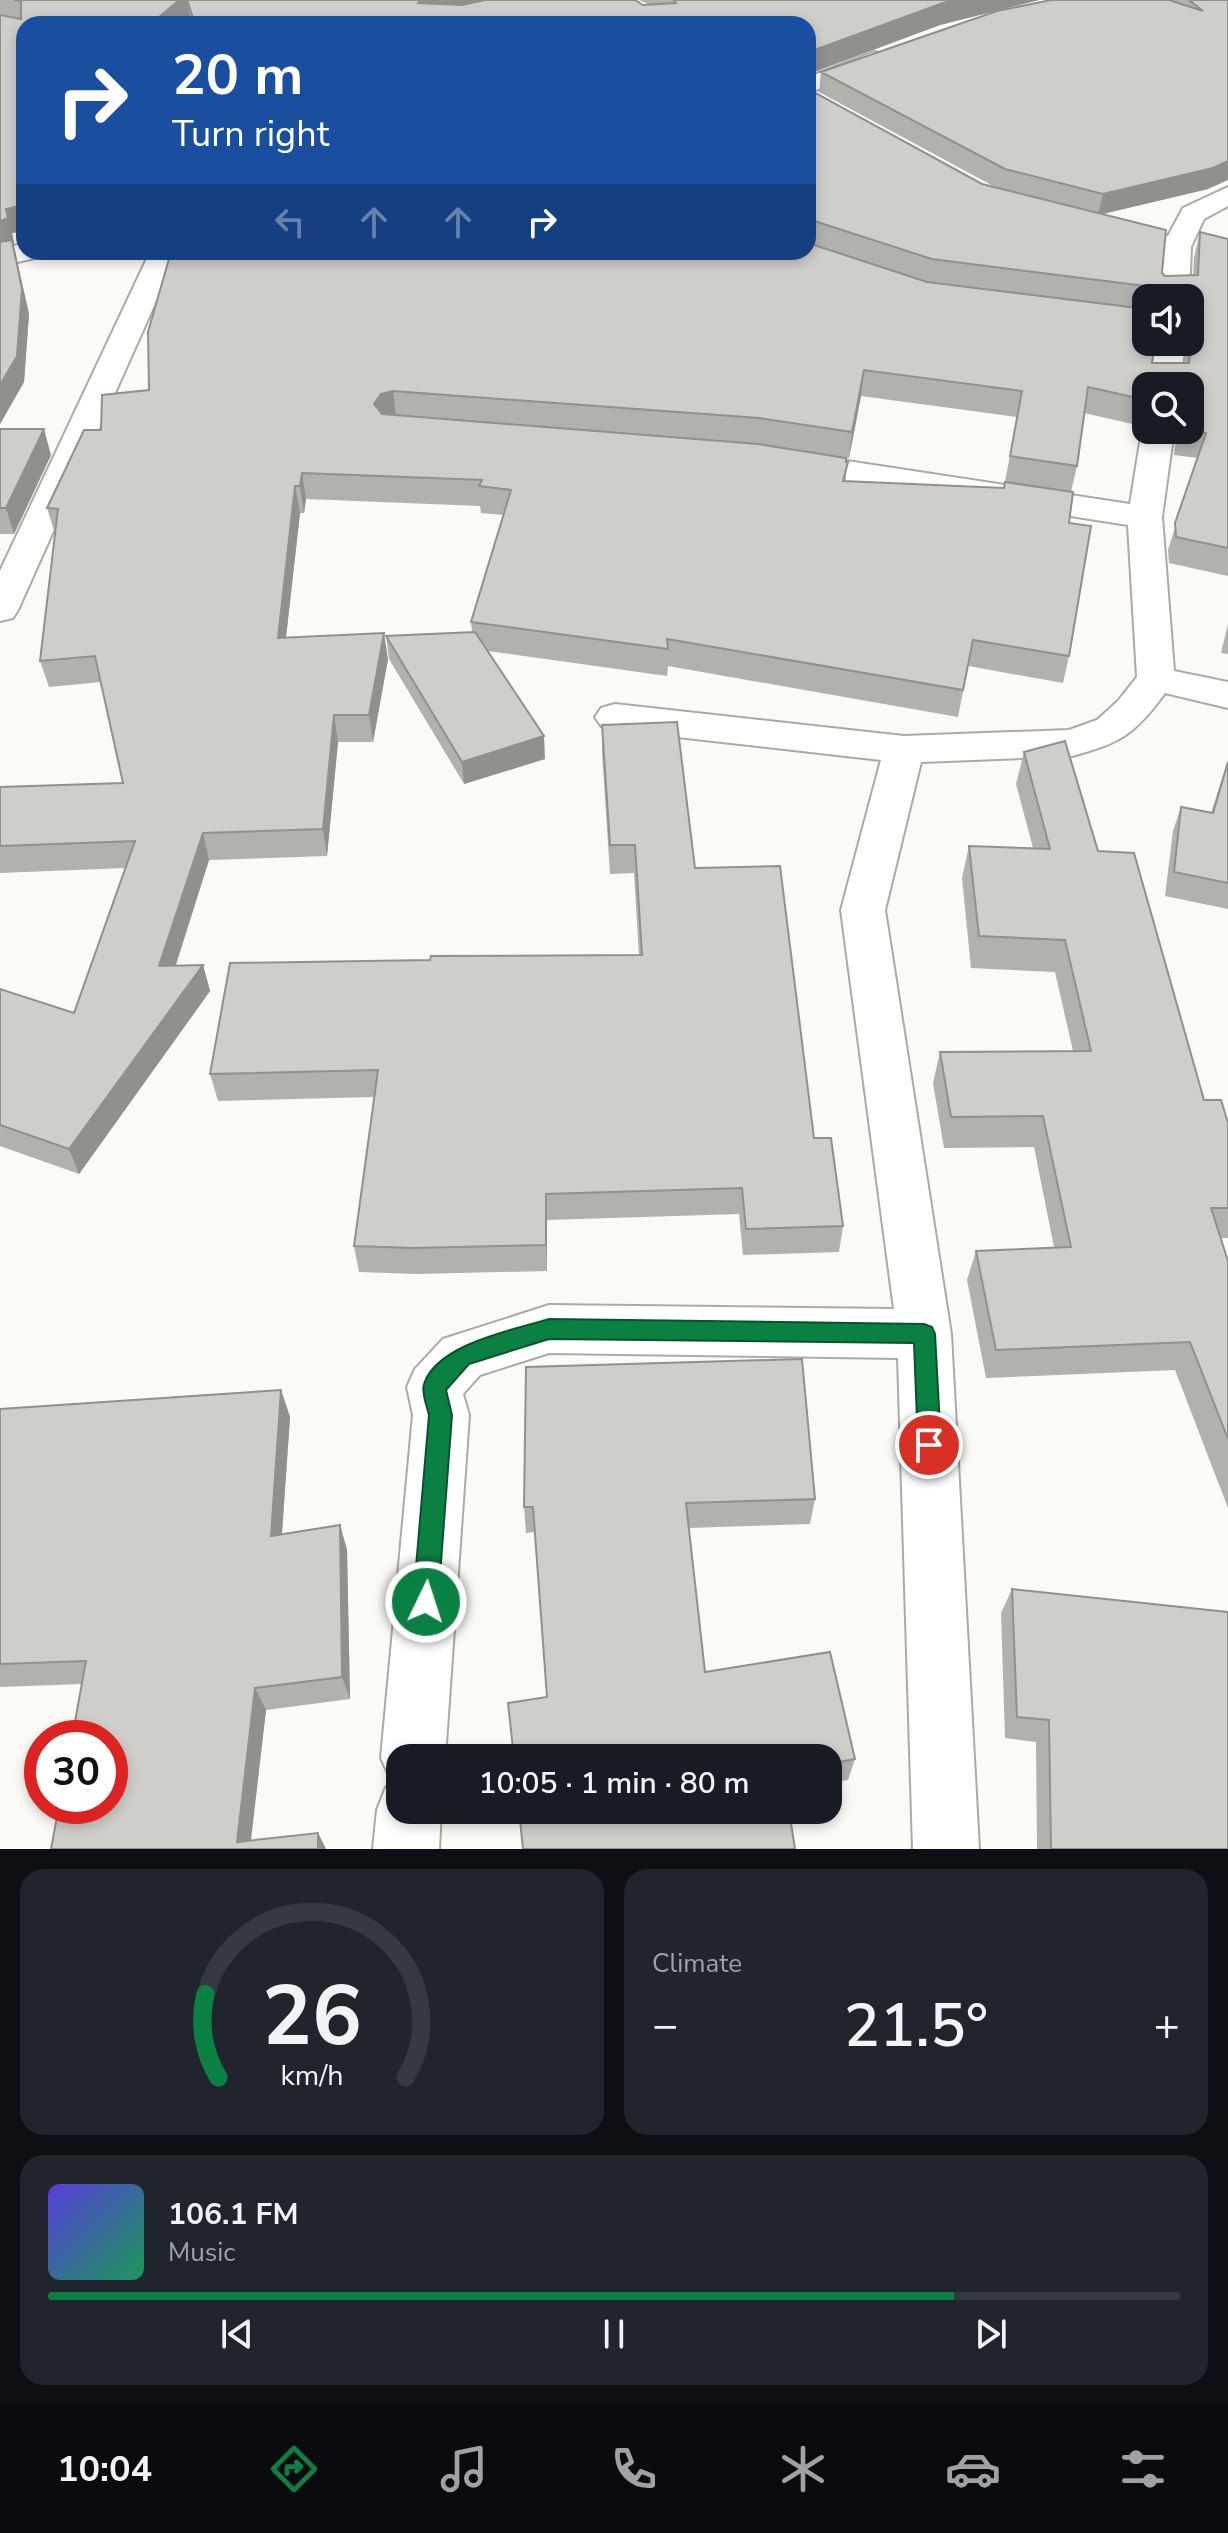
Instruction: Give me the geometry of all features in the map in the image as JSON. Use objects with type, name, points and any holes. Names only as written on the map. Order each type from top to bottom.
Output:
[{"type":"street","points":[[816,95],[897,50]]},
{"type":"street","points":[[1175,284],[1177,247],[1193,214],[1228,195]]},
{"type":"street","points":[[1076,221],[1177,247]]},
{"type":"street","points":[[0,610],[160,260]]},
{"type":"street","points":[[615,717],[904,749],[1072,743],[1111,729],[1132,710],[1156,679],[1145,517],[1156,444]]},
{"type":"street","points":[[757,457],[1145,517]]},
{"type":"street","points":[[1156,679],[1228,695]]},
{"type":"street","points":[[904,749],[863,910],[924,1334],[946,1849]]},
{"type":"street","points":[[414,1744],[441,1415],[434,1387],[462,1356],[549,1329],[924,1334]]},
{"type":"street","points":[[406,1849],[408,1824]]},
{"type":"building","points":[[14,0],[179,0],[160,16],[21,16],[21,1]]},
{"type":"building","points":[[187,0],[420,0],[418,3],[462,5],[485,0],[635,0],[643,5],[676,3],[674,0],[957,0],[816,49],[816,16],[192,16]]},
{"type":"building","points":[[1051,0],[1169,0],[1203,11],[1189,0],[1228,0],[1228,161],[1213,168],[1103,194],[1005,169],[821,72],[997,11]]},
{"type":"building","points":[[0,15],[16,18],[16,207],[6,209],[8,218],[0,221]]},
{"type":"building","points":[[816,93],[982,184],[1166,230],[1162,273],[1165,276],[1198,275],[1200,232],[1228,239],[1228,548],[1176,537],[1175,523],[1206,433],[1204,372],[1132,372],[1132,397],[1088,387],[1077,466],[1010,456],[1022,391],[864,370],[852,432],[759,418],[393,391],[381,394],[374,404],[382,414],[758,444],[846,458],[848,462],[843,481],[1004,488],[1005,482],[1073,492],[1069,523],[1091,526],[1069,656],[973,640],[963,690],[667,639],[668,649],[471,622],[511,490],[479,486],[482,480],[302,473],[300,486],[295,486],[278,638],[384,633],[369,715],[334,715],[323,829],[203,833],[159,966],[203,965],[69,1149],[0,1125],[0,989],[74,1013],[135,841],[0,846],[0,787],[123,783],[95,656],[40,661],[58,509],[47,508],[84,430],[101,430],[102,395],[149,390],[148,332],[169,260],[816,260],[816,246],[927,282],[1132,307],[1132,356],[1153,356],[1152,363],[1189,363],[1190,356],[1204,356],[1204,284],[1132,284],[932,259],[816,222]]},
{"type":"building","points":[[12,240],[22,289],[17,356],[0,385],[0,242]]},
{"type":"building","points":[[0,429],[44,429],[6,508],[0,508]]},
{"type":"building","points":[[475,632],[544,736],[462,762],[386,636]]},
{"type":"building","points":[[677,722],[695,868],[780,866],[814,1138],[831,1138],[843,1226],[746,1229],[742,1188],[546,1194],[546,1245],[354,1246],[378,1070],[210,1074],[230,963],[430,960],[431,956],[642,955],[635,845],[610,845],[602,725]]},
{"type":"building","points":[[1065,741],[1098,851],[1134,853],[1204,1100],[1221,1100],[1228,1123],[1228,1208],[1211,1208],[1228,1261],[1228,1439],[1190,1342],[996,1350],[976,1251],[1071,1247],[1043,1116],[951,1117],[940,1052],[1091,1051],[1065,940],[979,936],[969,846],[1050,849],[1024,752]]},
{"type":"building","points":[[1228,762],[1228,883],[1174,872],[1181,807],[1213,813]]},
{"type":"building","points":[[802,1359],[815,1499],[686,1503],[705,1672],[830,1652],[855,1759],[842,1761],[842,1744],[512,1744],[508,1703],[547,1697],[533,1507],[524,1507],[526,1367]]},
{"type":"building","points":[[281,1390],[271,1536],[340,1525],[342,1677],[255,1688],[237,1842],[318,1833],[318,1849],[51,1849],[56,1824],[128,1824],[128,1720],[75,1720],[86,1661],[0,1664],[0,1409]]},
{"type":"building","points":[[1012,1589],[1228,1612],[1228,1849],[1051,1849],[1049,1720],[1017,1717]]},
{"type":"building","points":[[520,1824],[791,1824],[795,1849],[523,1849]]},
{"type":"route","points":[[426,1602],[441,1415],[434,1387],[462,1356],[549,1329],[924,1334],[929,1445]]}]
